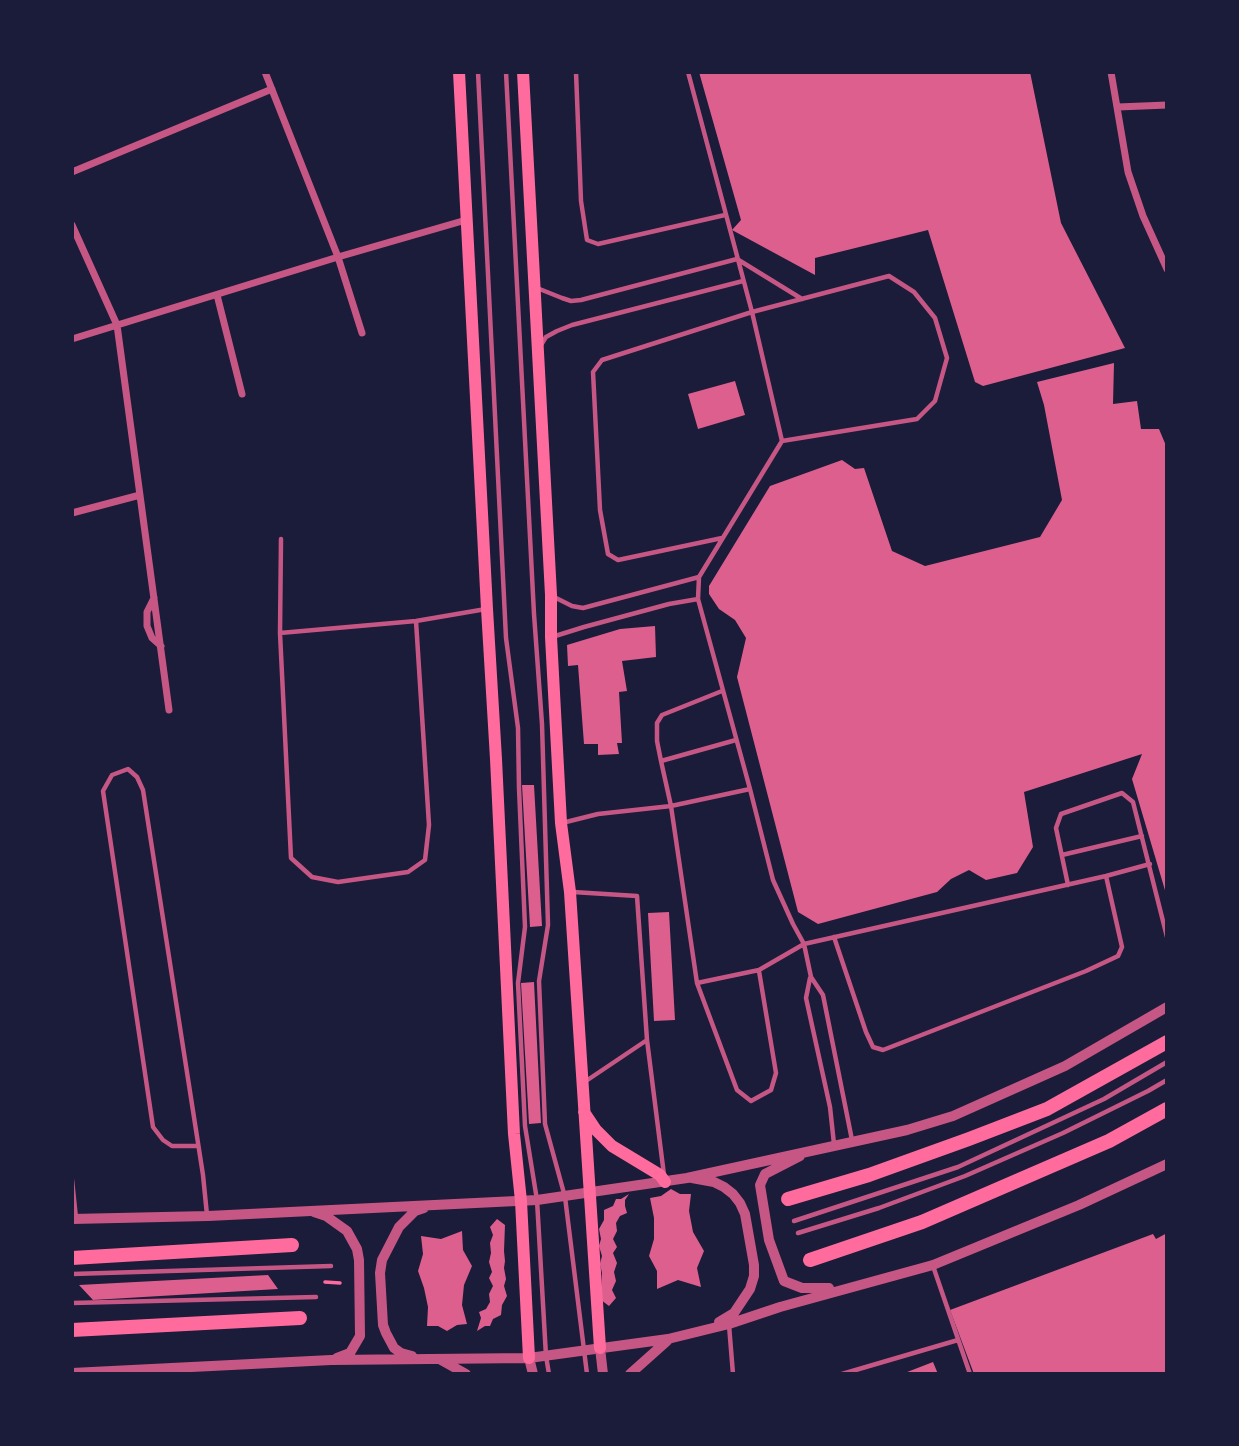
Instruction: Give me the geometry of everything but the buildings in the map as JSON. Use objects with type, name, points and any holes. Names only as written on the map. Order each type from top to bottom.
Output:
[{"type":"highway","points":[[788,1199],[869,1175],[1046,1109],[1167,1042]]},
{"type":"highway","points":[[810,1259],[922,1222],[1109,1141],[1167,1109]]},
{"type":"highway","points":[[72,1258],[292,1245]]},
{"type":"highway","points":[[72,1330],[300,1318]]},
{"type":"main road","points":[[459,72],[514,1134],[521,1200],[530,1358]]},
{"type":"main road","points":[[523,72],[561,823],[570,892],[600,1348]]},
{"type":"main road","points":[[584,1112],[603,1139],[660,1175],[665,1182]]},
{"type":"street","points":[[265,72],[338,257],[362,333]]},
{"type":"street","points":[[1111,72],[1128,172],[1143,216],[1167,269]]},
{"type":"street","points":[[72,172],[272,89]]},
{"type":"street","points":[[1118,107],[1167,105]]},
{"type":"street","points":[[72,339],[467,220]]},
{"type":"street","points":[[72,225],[117,325],[154,598],[147,612],[147,626],[152,638],[161,646],[169,710]]},
{"type":"street","points":[[217,295],[242,394]]},
{"type":"street","points":[[72,513],[140,495]]},
{"type":"street","points":[[74,1219],[208,1216],[537,1200],[687,1178],[907,1129],[953,1116],[1065,1066],[1167,1007]]},
{"type":"street","points":[[822,1147],[765,1174],[761,1185],[769,1240],[784,1281],[802,1289],[850,1287]]},
{"type":"street","points":[[72,1373],[331,1360],[530,1358],[668,1339],[933,1265],[1079,1205],[1167,1164]]},
{"type":"street","points":[[687,1178],[714,1182],[733,1194],[740,1203],[745,1214],[754,1265],[750,1289],[734,1313],[708,1329]]},
{"type":"street","points":[[437,1204],[415,1211],[399,1227],[382,1261],[380,1273],[383,1325],[390,1341],[401,1353],[440,1359],[466,1374]]},
{"type":"street","points":[[311,1211],[326,1216],[346,1231],[357,1249],[359,1260],[360,1336],[350,1353],[331,1360]]},
{"type":"street","points":[[630,1374],[668,1339]]},
{"type":"street","points":[[600,1348],[603,1374]]},
{"type":"street","points":[[530,1358],[533,1374]]},
{"type":"lane","points":[[478,72],[506,638],[518,728],[525,927],[518,983],[525,1126],[537,1200],[549,1374]]},
{"type":"lane","points":[[506,72],[533,600],[542,723],[548,925],[539,982],[545,1124],[565,1197],[587,1374]]},
{"type":"lane","points":[[576,72],[581,201],[587,240],[598,244],[725,215]]},
{"type":"lane","points":[[688,72],[752,313],[782,441],[699,577],[698,599],[773,880],[804,944],[811,977],[822,995],[852,1140]]},
{"type":"lane","points":[[534,286],[571,301],[581,300],[737,259],[802,299]]},
{"type":"lane","points":[[723,538],[618,560],[608,554],[600,510],[593,372],[602,360],[752,313],[889,276],[914,292],[935,318],[947,358],[935,401],[917,419],[782,441]]},
{"type":"lane","points":[[537,351],[546,337],[572,325],[743,281]]},
{"type":"lane","points":[[281,539],[281,633],[291,858],[312,877],[338,882],[408,872],[425,860],[429,825],[416,621]]},
{"type":"lane","points":[[551,595],[572,606],[583,608],[699,577]]},
{"type":"lane","points":[[551,637],[669,604],[698,599]]},
{"type":"lane","points":[[281,633],[416,621],[487,609]]},
{"type":"lane","points":[[722,691],[662,715],[657,723],[657,741],[671,806],[697,983],[737,1090],[751,1101],[771,1090],[776,1073],[759,970]]},
{"type":"lane","points":[[661,761],[736,740]]},
{"type":"lane","points":[[198,1146],[172,1146],[163,1140],[153,1127],[103,791],[112,775],[128,769],[137,777],[143,790],[198,1146],[208,1216]]},
{"type":"lane","points":[[561,823],[598,814],[671,806],[750,789]]},
{"type":"lane","points":[[1068,885],[1056,828],[1061,814],[1122,793],[1133,803],[1167,937]]},
{"type":"lane","points":[[1062,855],[1142,836]]},
{"type":"lane","points":[[697,983],[759,970],[804,944],[1068,885],[1150,863]]},
{"type":"lane","points":[[834,937],[866,1032],[873,1047],[883,1050],[1118,956],[1122,947],[1106,876]]},
{"type":"lane","points":[[570,892],[637,896],[647,1040],[665,1182]]},
{"type":"lane","points":[[811,977],[806,998],[830,1107],[834,1145]]},
{"type":"lane","points":[[582,1083],[647,1040]]},
{"type":"lane","points":[[794,1221],[958,1167],[1104,1099],[1167,1062]]},
{"type":"lane","points":[[798,1233],[879,1208],[965,1176],[1063,1133],[1167,1080]]},
{"type":"lane","points":[[72,1180],[74,1219]]},
{"type":"lane","points":[[933,1265],[970,1374]]},
{"type":"lane","points":[[72,1274],[331,1266]]},
{"type":"lane","points":[[72,1303],[316,1297]]},
{"type":"lane","points":[[729,1324],[733,1374]]},
{"type":"lane","points":[[842,1374],[958,1340]]},
{"type":"path","points":[[325,1282],[340,1283]]}]
